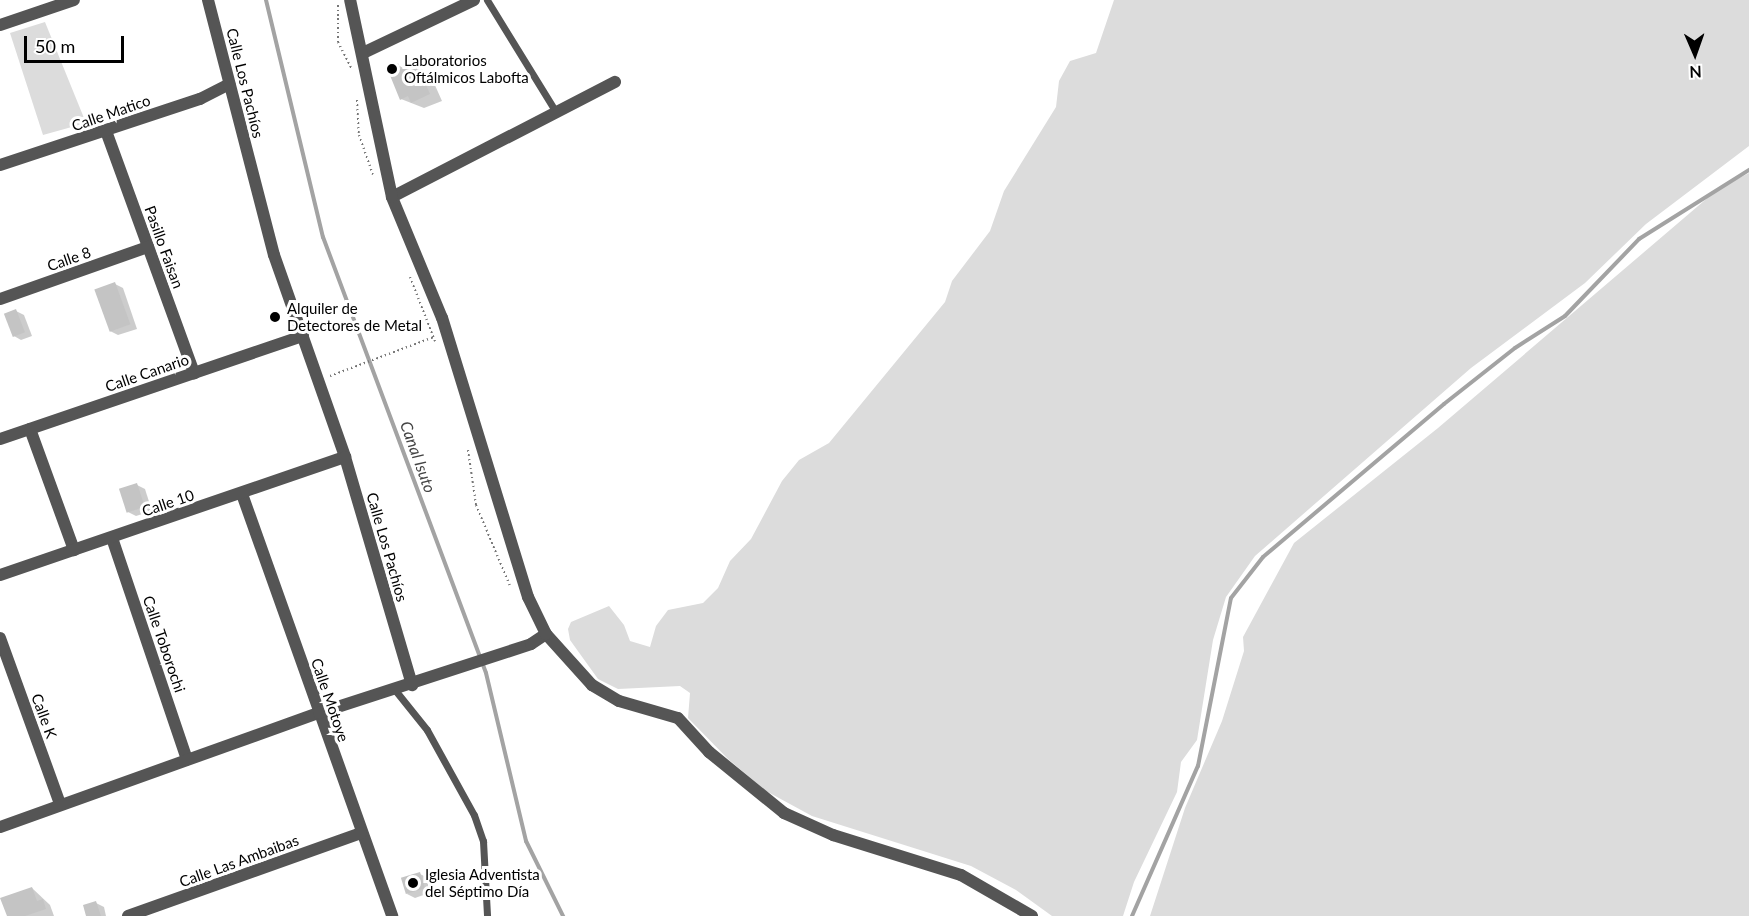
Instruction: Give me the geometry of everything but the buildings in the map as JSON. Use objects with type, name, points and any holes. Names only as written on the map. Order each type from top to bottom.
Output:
[{"type":"street","points":[[0,25],[55,3],[74,0]]},
{"type":"street","name":"Calle Los Pachíos","points":[[208,0],[274,255],[345,457],[412,685]]},
{"type":"street","points":[[350,0],[392,197],[447,333],[528,597],[546,634],[592,685],[619,701],[678,718],[709,752],[784,813],[833,836],[962,875],[1032,916]]},
{"type":"street","points":[[363,53],[474,0]]},
{"type":"street","points":[[392,197],[615,82]]},
{"type":"street","name":"Calle Matico","points":[[0,165],[200,99],[229,84]]},
{"type":"street","name":"Pasillo Faisan","points":[[106,131],[194,373]]},
{"type":"street","name":"Calle 8","points":[[0,299],[148,247]]},
{"type":"street","name":"Calle Canario","points":[[0,439],[303,336]]},
{"type":"street","points":[[30,429],[74,550]]},
{"type":"street","name":"Calle 10","points":[[0,575],[345,457]]},
{"type":"street","name":"Calle Motoye","points":[[242,494],[392,916]]},
{"type":"street","name":"Calle Toborochi","points":[[112,538],[187,760]]},
{"type":"street","points":[[0,827],[319,713],[412,685],[531,644],[546,634]]},
{"type":"street","name":"Calle K","points":[[0,638],[60,804]]},
{"type":"street","name":"Calle Las Ambaibas","points":[[128,916],[361,833]]},
{"type":"lane","points":[[487,0],[556,112]]},
{"type":"lane","points":[[396,690],[427,730],[474,815],[483,841],[487,916]]},
{"type":"path","points":[[338,0],[338,42],[354,74]]},
{"type":"path","points":[[357,92],[358,135],[374,178]]},
{"type":"path","points":[[410,277],[436,345]]},
{"type":"path","points":[[319,380],[447,333]]},
{"type":"path","points":[[468,444],[468,467],[476,505],[490,544],[514,593]]},
{"type":"shaded area","points":[[1114,0],[1749,0],[1749,146],[1646,224],[1585,283],[1471,368],[1255,556],[1226,597],[1213,640],[1197,740],[1181,762],[1177,792],[1134,882],[1123,916],[1052,916],[1016,890],[971,866],[812,816],[766,791],[728,759],[688,718],[690,693],[680,686],[618,689],[598,679],[570,640],[568,629],[571,622],[609,606],[624,625],[630,641],[650,647],[656,626],[668,610],[703,603],[718,588],[730,561],[751,539],[782,481],[799,460],[829,443],[945,302],[952,281],[990,231],[1004,191],[1056,107],[1059,81],[1070,61],[1096,53]]},
{"type":"shaded area","points":[[45,22],[86,123],[43,135],[10,33]]},
{"type":"shaded area","points":[[1749,173],[1749,916],[1150,916],[1185,808],[1222,721],[1244,651],[1243,637],[1294,543],[1438,428],[1718,189]]},
{"type":"waterway","name":"Canal Isuto","points":[[266,0],[323,237],[486,673],[526,841],[563,916]]},
{"type":"waterway","points":[[1132,916],[1198,766],[1231,598],[1263,557],[1444,404],[1515,348],[1565,316],[1639,239],[1749,170]]},
{"type":"place","name":"Laboratorios Oftálmicos Labofta","points":[[392,69]]},
{"type":"place","name":"Alquiler de Detectores de Metal","points":[[275,317]]},
{"type":"place","name":"Iglesia Adventista del Séptimo Día","points":[[413,883]]}]
